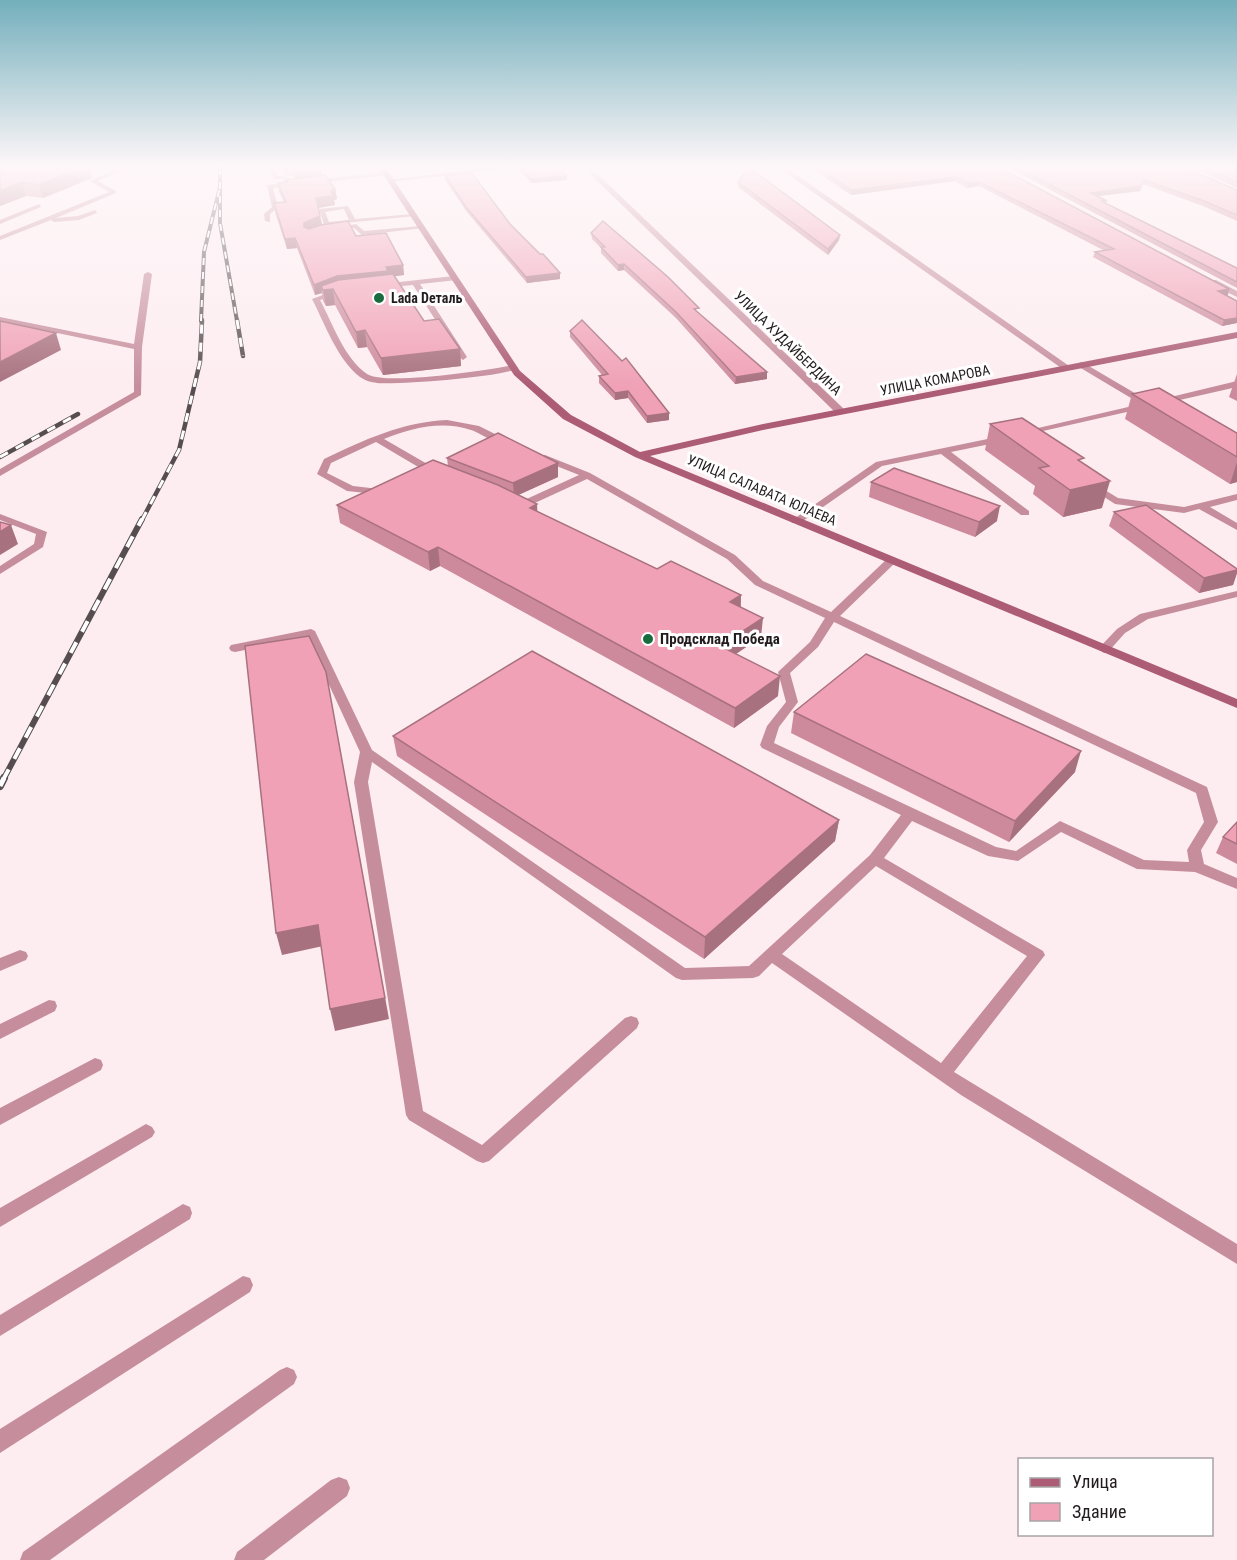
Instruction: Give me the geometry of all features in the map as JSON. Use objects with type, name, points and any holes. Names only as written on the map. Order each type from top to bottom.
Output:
[{"type":"street","name":"УЛИЦА САЛАВАТА ЮЛАЕВА","points":[[429,241],[514,368],[567,417],[639,455],[1237,704]]},
{"type":"street","name":"УЛИЦА ХУДАЙБЕРДИНА","points":[[663,241],[841,412]]},
{"type":"street","points":[[886,241],[1067,368]]},
{"type":"street","points":[[1206,278],[1237,294]]},
{"type":"street","name":"УЛИЦА КОМАРОВА","points":[[639,455],[841,412],[1237,335]]},
{"type":"lane","points":[[0,473],[138,393],[138,347],[148,274]]},
{"type":"lane","points":[[372,287],[454,278]]},
{"type":"lane","points":[[415,282],[463,357]]},
{"type":"lane","points":[[350,290],[316,299],[347,358],[369,379],[392,381],[486,374],[514,368]]},
{"type":"lane","points":[[0,319],[138,347]]},
{"type":"lane","points":[[1082,365],[1158,411]]},
{"type":"lane","points":[[796,521],[879,464],[1016,436],[1237,384]]},
{"type":"lane","points":[[391,489],[381,493],[351,489],[322,474],[327,462],[376,438],[428,423],[465,425],[520,448]]},
{"type":"lane","points":[[1016,436],[1026,443]]},
{"type":"lane","points":[[376,438],[444,475]]},
{"type":"lane","points":[[943,451],[1025,513]]},
{"type":"lane","points":[[531,453],[587,476],[731,557],[759,583],[1202,790],[1211,822],[1194,850],[1197,867]]},
{"type":"lane","points":[[412,480],[433,471]]},
{"type":"lane","points":[[1076,475],[1115,501],[1184,510],[1237,496]]},
{"type":"lane","points":[[509,502],[520,506],[587,476]]},
{"type":"lane","points":[[1201,506],[1237,527]]},
{"type":"lane","points":[[0,517],[42,532],[39,545],[0,571]]},
{"type":"lane","points":[[892,560],[831,618],[814,644],[784,672],[792,702],[772,726],[767,745],[993,852],[1018,856],[1060,826],[1142,865],[1197,867],[1237,884]]},
{"type":"lane","points":[[1104,649],[1121,631],[1144,616],[1237,594]]},
{"type":"lane","points":[[235,648],[311,633],[367,752],[682,974],[753,972],[875,859],[910,813]]},
{"type":"lane","points":[[367,752],[361,782],[416,1115],[483,1155],[631,1023]]},
{"type":"lane","points":[[875,859],[1037,955],[943,1073]]},
{"type":"lane","points":[[772,955],[943,1073],[1237,1255]]},
{"type":"lane","points":[[0,965],[20,956]]},
{"type":"lane","points":[[0,1032],[49,1006]]},
{"type":"lane","points":[[0,1117],[95,1065]]},
{"type":"lane","points":[[0,1218],[146,1132]]},
{"type":"lane","points":[[0,1326],[183,1213]]},
{"type":"lane","points":[[0,1442],[243,1285]]},
{"type":"lane","points":[[31,1560],[287,1377]]},
{"type":"lane","points":[[245,1560],[339,1488]]},
{"type":"building","points":[[296,241],[390,241],[403,265],[386,267],[388,271],[337,276],[314,285]]},
{"type":"building","points":[[495,241],[527,241],[540,254],[543,254],[560,273],[526,277]]},
{"type":"building","points":[[599,241],[626,241],[668,277],[699,308],[694,309],[767,372],[736,377],[676,312],[624,264],[618,265],[601,247],[605,247]]},
{"type":"building","points":[[817,241],[835,241],[828,249]]},
{"type":"building","points":[[1097,241],[1138,241],[1229,289],[1218,291],[1237,301],[1237,318],[1224,320],[1095,252],[1114,249]]},
{"type":"building","points":[[1158,241],[1182,241],[1237,268],[1237,282]]},
{"type":"building","points":[[393,274],[424,321],[439,319],[460,349],[381,358],[365,330],[356,332],[333,289],[323,290],[321,286],[338,280]]},
{"type":"building","points":[[582,320],[622,361],[626,358],[669,413],[647,416],[628,391],[615,393],[599,376],[608,374],[570,331]]},
{"type":"building","points":[[0,321],[56,333],[0,362]]},
{"type":"building","points":[[1159,388],[1237,433],[1237,457],[1132,394]]},
{"type":"building","points":[[1022,418],[1084,458],[1078,460],[1110,481],[1070,490],[1039,468],[1049,466],[990,424]]},
{"type":"building","points":[[498,433],[558,463],[513,483],[447,458]]},
{"type":"building","points":[[433,460],[498,485],[537,504],[530,508],[657,569],[671,561],[741,595],[730,602],[763,618],[720,646],[780,676],[735,708],[438,547],[428,552],[337,505]]},
{"type":"building","points":[[894,468],[1000,506],[979,522],[871,482]]},
{"type":"building","points":[[1146,505],[1237,570],[1204,578],[1114,512]]},
{"type":"building","points":[[0,522],[11,525],[0,532]]},
{"type":"building","points":[[309,636],[326,672],[385,998],[330,1009],[318,925],[276,933],[245,646]]},
{"type":"building","points":[[532,651],[839,820],[705,937],[393,736]]},
{"type":"building","points":[[866,654],[1081,751],[1015,821],[794,712]]},
{"type":"building","points":[[1237,822],[1237,844],[1223,837]]},
{"type":"railway","points":[[201,321],[204,252],[207,241]]},
{"type":"railway","points":[[223,241],[237,321]]},
{"type":"railway","points":[[142,520],[179,450],[200,362],[202,320]]},
{"type":"railway","points":[[237,320],[243,356]]},
{"type":"railway","points":[[0,457],[78,414]]},
{"type":"railway","points":[[3,780],[142,519]]},
{"type":"railway","points":[[0,786],[3,780]]},
{"type":"place","name":"Lada Dеталь","points":[[379,298]]},
{"type":"place","name":"Продсклад Победа","points":[[648,639]]}]
